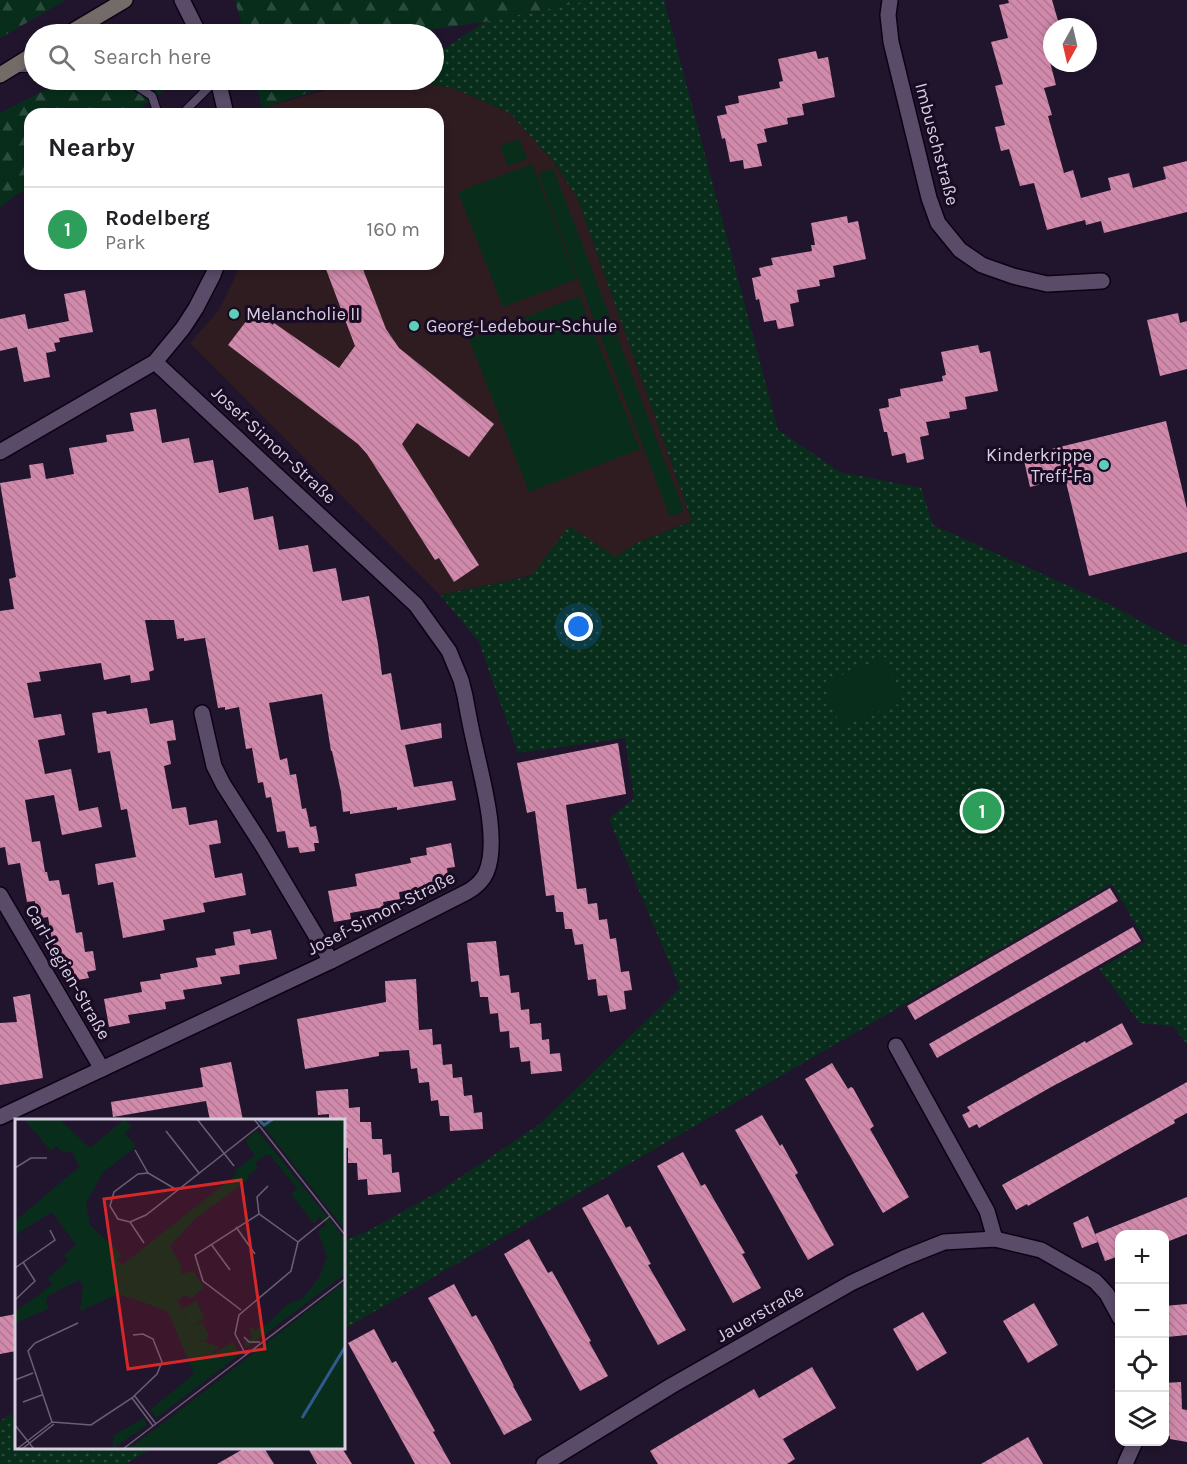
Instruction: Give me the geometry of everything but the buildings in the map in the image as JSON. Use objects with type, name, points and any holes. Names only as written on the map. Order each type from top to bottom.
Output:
[{"type":"main road","points":[[85,24],[125,0]]},
{"type":"main road","points":[[6,71],[24,60]]},
{"type":"street","points":[[183,0],[194,24]]},
{"type":"street","name":"Imbuschstraße","points":[[890,0],[888,15],[891,42],[928,198],[938,223],[960,250],[982,266],[1047,284],[1102,281]]},
{"type":"street","points":[[220,90],[224,108]]},
{"type":"street","points":[[0,452],[155,362],[196,308],[215,270]]},
{"type":"street","name":"Josef-Simon-Straße","points":[[0,1117],[331,961],[467,892],[480,884],[487,872],[491,851],[491,831],[486,796],[461,680],[449,651],[416,605],[155,362]]},
{"type":"street","points":[[202,713],[214,766],[223,784],[331,961]]},
{"type":"street","name":"Carl-Legien-Straße","points":[[0,895],[102,1069]]},
{"type":"street","points":[[896,1046],[987,1212],[995,1239]]},
{"type":"street","name":"Jauerstraße","points":[[551,1460],[671,1386],[850,1283],[944,1242],[995,1239],[1041,1250],[1095,1281],[1107,1294],[1115,1310]]},
{"type":"street","points":[[1125,1464],[1133,1446]]},
{"type":"street","name":"Jauerstraße","points":[[551,1460],[573,1464]]},
{"type":"lane","points":[[6,71],[24,69]]},
{"type":"lane","points":[[143,90],[152,96],[156,108]]},
{"type":"lane","points":[[188,108],[207,90]]},
{"type":"shaded area","name":"Georg-Ledebour-Schule","points":[[444,86],[453,88],[510,113],[552,160],[577,197],[692,521],[638,542],[616,557],[440,595],[190,343],[219,310],[238,270],[444,270],[444,108],[262,108],[326,90],[444,90]]},
{"type":"green space","points":[[0,0],[66,0],[24,24],[0,38]]},
{"type":"green space","points":[[235,0],[592,0],[484,22],[444,28],[444,24],[241,24]]},
{"type":"green space","points":[[592,0],[664,0],[778,430],[840,472],[921,488],[933,525],[1109,604],[1184,645],[1187,644],[1187,1044],[1173,1026],[1140,1023],[1099,969],[1146,942],[1112,884],[345,1328],[345,1241],[366,1232],[438,1192],[540,1124],[680,988],[609,819],[634,798],[625,738],[518,753],[479,642],[440,595],[531,576],[569,526],[616,557],[638,542],[692,521],[577,197],[552,160],[510,113],[453,88],[444,86],[444,49],[484,22]]},
{"type":"green space","points":[[45,90],[165,90],[142,108],[24,108],[24,191],[0,207],[0,113]]},
{"type":"green space","points":[[258,90],[317,90],[262,108]]},
{"type":"green space","points":[[519,139],[527,159],[508,166],[500,146]]},
{"type":"green space","points":[[532,164],[577,279],[503,307],[458,192]]},
{"type":"green space","points":[[553,168],[684,511],[670,517],[538,174]]},
{"type":"green space","points":[[579,296],[640,449],[529,492],[469,339]]},
{"type":"green space","points":[[885,657],[903,702],[841,727],[823,683]]},
{"type":"green space","points":[[11,1414],[15,1421],[15,1449],[151,1449],[125,1464],[0,1464],[0,1421]]},
{"type":"place","name":"Melancholie II","points":[[234,314]]},
{"type":"place","name":"Georg-Ledebour-Schule","points":[[414,326]]},
{"type":"place","name":"Kinderkrippe Treff-Fa","points":[[1104,465]]},
{"type":"place","name":"Rodelberg","points":[[982,811]]}]
